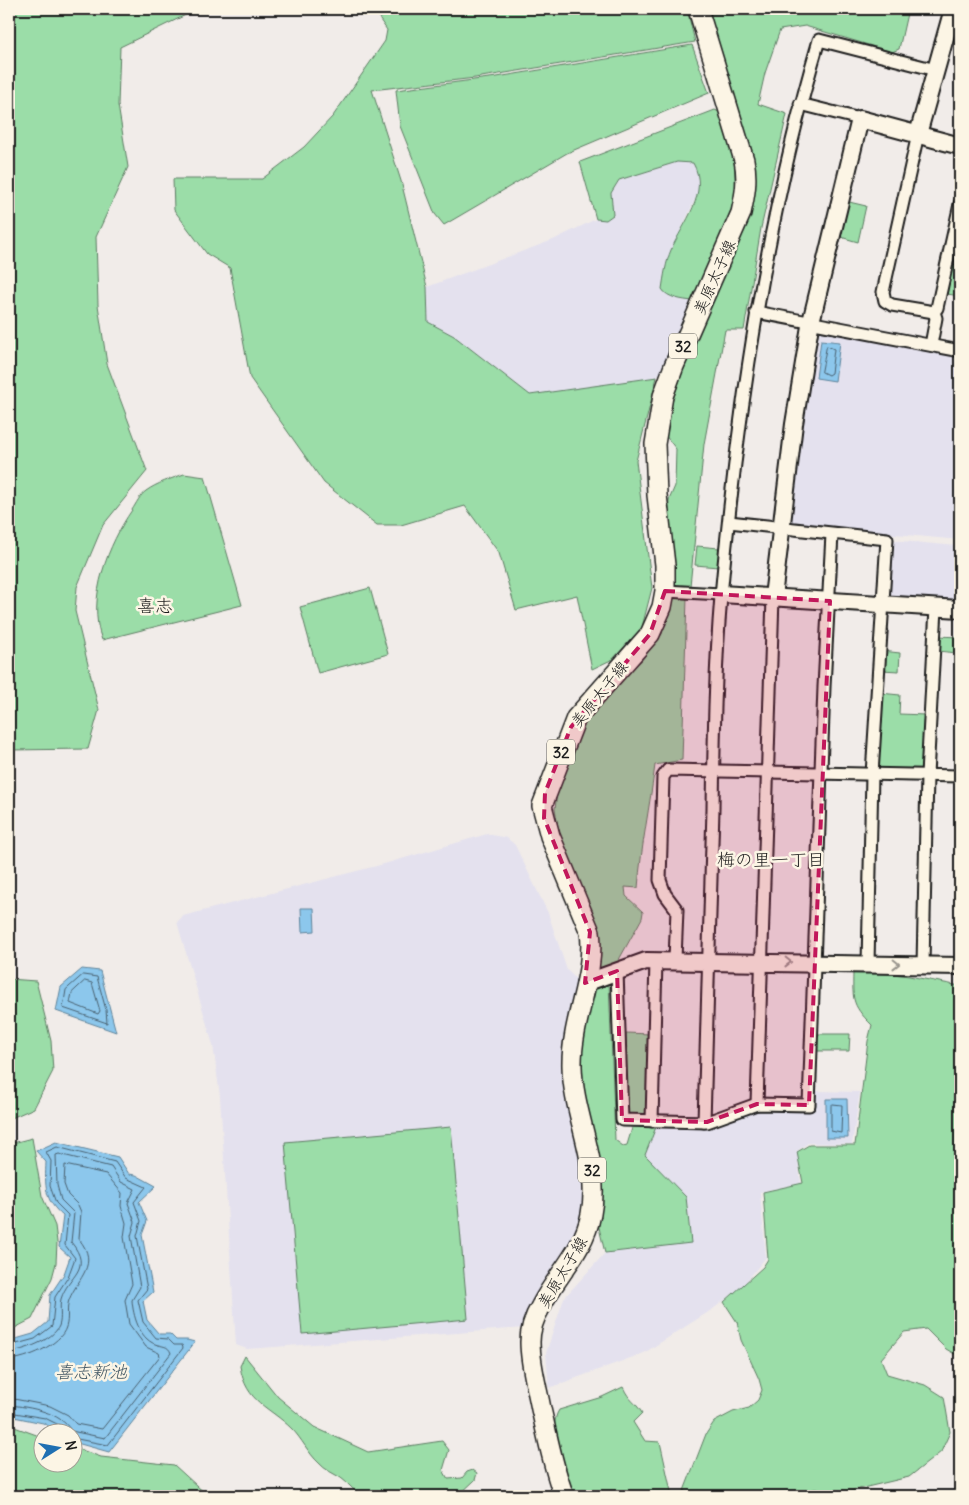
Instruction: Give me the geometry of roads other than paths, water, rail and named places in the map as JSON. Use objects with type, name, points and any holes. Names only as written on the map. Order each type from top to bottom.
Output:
[{"type":"main road","name":"美原太子線","points":[[564,1496],[549,1444],[534,1372],[530,1341],[534,1322],[541,1305],[583,1243],[592,1212],[594,1190],[592,1168],[573,1084],[572,1068],[572,1049],[577,1012],[590,964],[590,932],[550,836],[542,806],[574,722],[650,634],[657,620],[665,591],[665,566],[655,444],[661,409],[674,366],[741,213],[746,183],[744,160],[698,9]]},
{"type":"street","points":[[934,312],[892,305],[885,301],[883,292],[918,134],[953,9]]},
{"type":"street","points":[[704,1122],[715,689],[722,594],[739,428],[756,312],[800,104],[819,40],[936,70]]},
{"type":"street","points":[[800,104],[960,146]]},
{"type":"street","points":[[757,1104],[773,597],[794,424],[811,323],[860,119]]},
{"type":"street","points":[[934,312],[937,308],[960,204]]},
{"type":"street","points":[[756,312],[960,351]]},
{"type":"street","points":[[931,345],[936,318],[934,312]]},
{"type":"street","points":[[729,522],[887,539],[872,774],[868,964]]},
{"type":"street","points":[[617,971],[622,1120],[704,1122],[757,1104],[809,1106],[823,773],[824,687],[830,601],[832,534]]},
{"type":"street","points":[[665,591],[960,609]]},
{"type":"street","points":[[923,965],[927,776],[936,608]]},
{"type":"street","points":[[675,959],[677,910],[665,894],[660,880],[663,777],[665,773],[674,769],[960,776]]},
{"type":"street","points":[[585,983],[646,960],[675,959],[960,966]]},
{"type":"street","points":[[652,1121],[656,960]]},
{"type":"water","points":[[821,340],[840,342],[835,381],[816,378]]},
{"type":"water","points":[[301,908],[314,908],[315,931],[302,932]]},
{"type":"water","points":[[82,969],[100,971],[116,1032],[56,1011],[61,987]]},
{"type":"water","points":[[826,1099],[847,1099],[848,1138],[826,1138]]},
{"type":"water","name":"喜志新池","points":[[56,1142],[118,1157],[129,1174],[136,1175],[156,1186],[139,1202],[147,1221],[142,1235],[153,1292],[143,1301],[147,1320],[159,1334],[170,1334],[176,1340],[195,1342],[109,1452],[82,1444],[82,1422],[38,1422],[9,1416],[9,1341],[33,1334],[48,1322],[50,1295],[64,1274],[70,1257],[59,1247],[63,1216],[49,1198],[46,1185],[46,1162],[36,1151]]},
{"type":"district","name":"喜志","points":[[155,605]]},
{"type":"district","name":"梅の里一丁目","points":[[771,859]]}]
